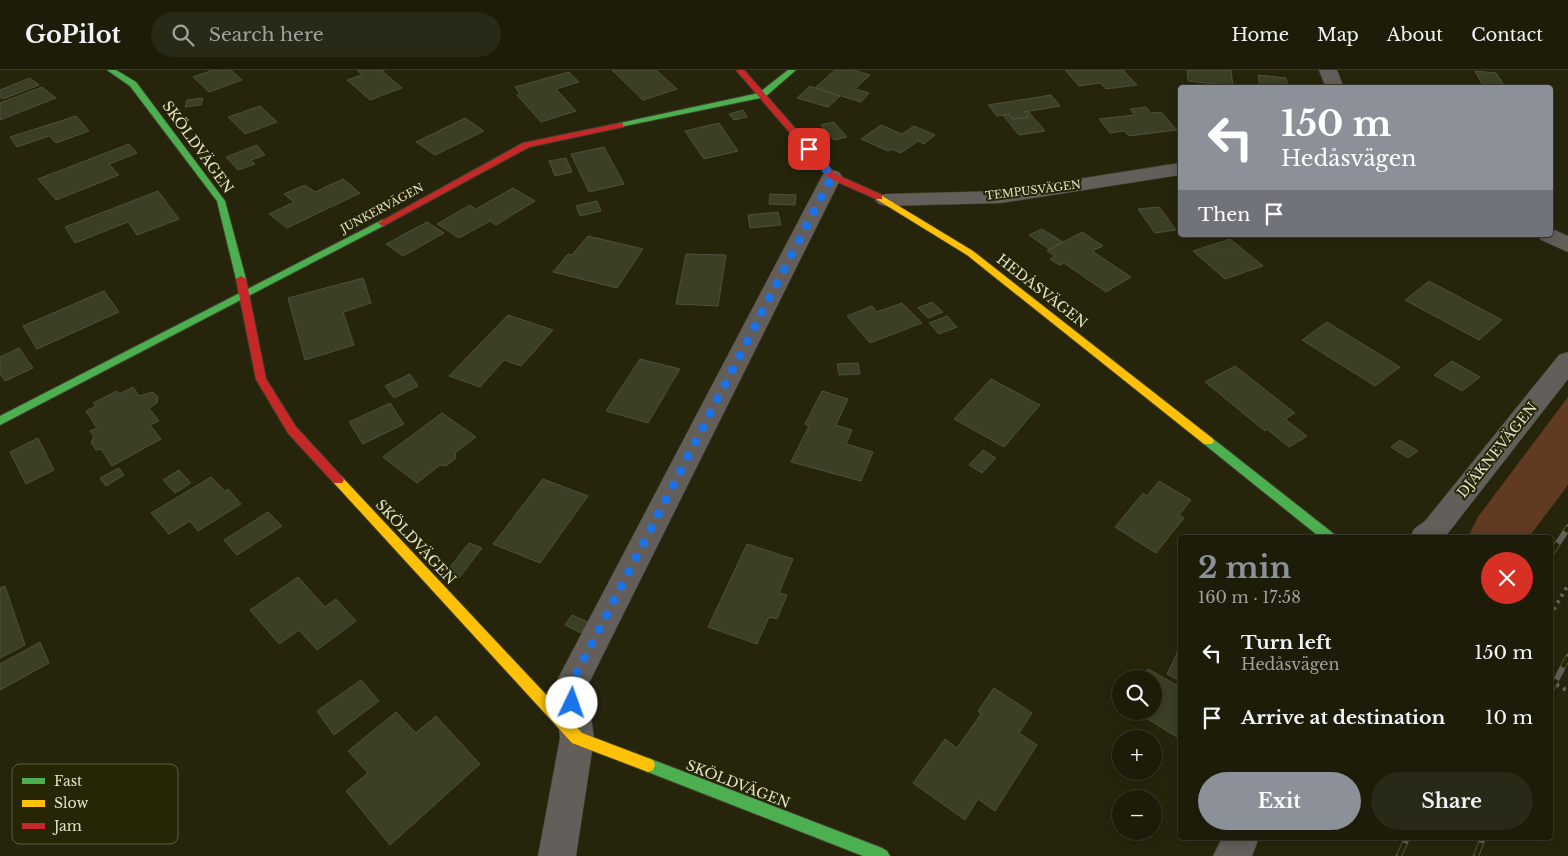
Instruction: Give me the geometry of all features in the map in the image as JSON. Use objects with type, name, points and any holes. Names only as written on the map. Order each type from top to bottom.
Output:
[{"type":"street","name":"SKÖLDVÄGEN","points":[[111,70],[133,84],[221,201],[245,294],[261,380],[292,430],[577,738],[882,856]]},
{"type":"street","name":"HEDÅSVÄGEN","points":[[740,70],[832,176],[886,200],[970,253],[1326,535]]},
{"type":"street","name":"JUNKERVÄGEN","points":[[0,421],[362,234],[526,145],[762,95],[792,70]]},
{"type":"street","points":[[1328,70],[1334,85]]},
{"type":"street","name":"TEMPUSVÄGEN","points":[[886,200],[1001,197],[1178,169]]},
{"type":"street","points":[[557,856],[577,738],[570,686],[832,176]]},
{"type":"street","points":[[1553,237],[1568,245]]},
{"type":"street","name":"DJÄKNEVÄGEN","points":[[1428,535],[1435,529],[1568,361]]},
{"type":"street","points":[[1232,856],[1240,840]]},
{"type":"path","points":[[1553,611],[1568,585]]},
{"type":"path","points":[[1553,683],[1568,691]]},
{"type":"shaded area","points":[[1568,397],[1568,485],[1530,535],[1469,535],[1478,517]]},
{"type":"building","points":[[213,70],[231,70],[242,80],[209,92],[193,77]]},
{"type":"building","points":[[357,70],[385,70],[382,71],[402,88],[370,100],[347,80],[362,75]]},
{"type":"building","points":[[612,70],[656,70],[677,89],[643,100]]},
{"type":"building","points":[[835,70],[854,70],[870,75],[855,89],[869,93],[861,102],[815,88]]},
{"type":"building","points":[[1065,70],[1123,70],[1137,85],[1106,89],[1100,83],[1079,86]]},
{"type":"building","points":[[1187,70],[1231,70],[1233,85],[1224,85],[1188,81]]},
{"type":"building","points":[[1475,71],[1496,73],[1504,85],[1482,84]]},
{"type":"building","points":[[569,72],[579,82],[556,89],[576,111],[541,122],[517,95],[520,94],[515,87]]},
{"type":"building","points":[[1258,75],[1286,78],[1287,85],[1260,85]]},
{"type":"building","points":[[30,78],[39,85],[3,99],[0,97],[0,90]]},
{"type":"building","points":[[810,86],[840,96],[828,107],[797,98]]},
{"type":"building","points":[[42,87],[56,98],[0,120],[0,103]]},
{"type":"building","points":[[1051,95],[1060,106],[1024,112],[1029,117],[1013,119],[1009,114],[997,116],[988,105]]},
{"type":"building","points":[[203,98],[201,105],[185,107],[187,100]]},
{"type":"building","points":[[260,106],[277,122],[245,134],[228,117]]},
{"type":"building","points":[[1146,107],[1151,113],[1161,112],[1177,130],[1129,136],[1124,131],[1110,133],[1099,119],[1135,115],[1130,109]]},
{"type":"building","points":[[743,110],[747,117],[734,120],[729,114]]},
{"type":"building","points":[[1028,111],[1045,131],[1019,135],[1003,115],[1009,114],[1013,119],[1029,117],[1024,112]]},
{"type":"building","points":[[76,116],[89,131],[56,143],[49,136],[17,147],[10,137]]},
{"type":"building","points":[[465,118],[484,131],[435,155],[416,142]]},
{"type":"building","points":[[834,122],[847,137],[834,140],[821,125]]},
{"type":"building","points":[[719,123],[738,151],[704,159],[685,131]]},
{"type":"building","points":[[881,125],[902,134],[914,126],[935,135],[924,144],[918,141],[901,153],[891,149],[888,151],[861,139]]},
{"type":"building","points":[[129,144],[137,153],[109,164],[119,175],[56,200],[38,179]]},
{"type":"building","points":[[257,145],[265,155],[251,160],[255,164],[238,170],[226,157]]},
{"type":"building","points":[[604,147],[624,184],[589,192],[571,154]]},
{"type":"building","points":[[566,158],[572,172],[555,176],[549,161]]},
{"type":"building","points":[[343,179],[360,193],[287,228],[269,214],[294,202],[284,194],[305,185],[315,192]]},
{"type":"building","points":[[513,188],[535,201],[496,225],[490,221],[459,238],[437,224],[470,205],[476,209]]},
{"type":"building","points":[[158,191],[179,219],[137,235],[128,222],[75,243],[65,227]]},
{"type":"building","points":[[770,194],[796,195],[795,205],[769,204]]},
{"type":"building","points":[[597,201],[601,211],[580,216],[576,206]]},
{"type":"building","points":[[1159,207],[1176,230],[1155,233],[1138,209]]},
{"type":"building","points":[[778,212],[781,225],[750,228],[748,215]]},
{"type":"building","points":[[427,222],[444,233],[403,256],[386,244]]},
{"type":"building","points":[[1042,229],[1063,242],[1049,249],[1029,235]]},
{"type":"building","points":[[1082,232],[1103,246],[1092,251],[1131,277],[1106,292],[1064,263],[1059,265],[1050,259],[1055,256],[1047,251]]},
{"type":"building","points":[[588,236],[643,249],[617,288],[553,272],[568,254],[572,255]]},
{"type":"building","points":[[1230,239],[1263,266],[1225,279],[1193,251]]},
{"type":"building","points":[[686,254],[726,255],[718,306],[676,304]]},
{"type":"building","points":[[363,278],[371,303],[343,312],[354,345],[305,360],[288,298]]},
{"type":"building","points":[[1429,281],[1502,320],[1479,340],[1405,300]]},
{"type":"building","points":[[104,291],[119,312],[37,349],[23,326]]},
{"type":"building","points":[[932,302],[943,312],[928,318],[918,308]]},
{"type":"building","points":[[902,303],[922,323],[870,343],[847,316],[872,306],[877,312]]},
{"type":"building","points":[[508,315],[553,330],[521,366],[504,360],[480,387],[449,376]]},
{"type":"building","points":[[947,316],[957,327],[939,334],[929,323]]},
{"type":"building","points":[[1327,322],[1400,367],[1375,386],[1302,340]]},
{"type":"building","points":[[19,348],[33,368],[5,381],[0,374],[0,357]]},
{"type":"building","points":[[640,359],[680,369],[648,423],[606,411]]},
{"type":"building","points":[[1452,361],[1480,377],[1462,391],[1434,375]]},
{"type":"building","points":[[858,363],[860,374],[839,375],[837,364]]},
{"type":"building","points":[[1235,366],[1295,413],[1285,419],[1307,436],[1289,447],[1267,429],[1265,431],[1205,382]]},
{"type":"building","points":[[410,374],[418,386],[394,398],[385,386]]},
{"type":"building","points":[[991,379],[1040,405],[1004,447],[954,419]]},
{"type":"building","points":[[133,387],[139,396],[153,392],[158,397],[157,403],[149,408],[159,421],[150,425],[161,439],[112,466],[101,449],[96,450],[91,442],[94,437],[90,431],[97,428],[86,411],[96,406],[93,403],[117,391],[119,394]]},
{"type":"building","points":[[822,391],[848,399],[836,425],[852,430],[846,444],[873,452],[861,481],[791,462],[809,426],[805,424]]},
{"type":"building","points":[[390,403],[404,424],[363,444],[349,422]]},
{"type":"building","points":[[442,413],[476,437],[455,453],[456,458],[446,466],[440,465],[417,483],[383,457]]},
{"type":"building","points":[[38,438],[54,470],[26,484],[10,452]]},
{"type":"building","points":[[1400,440],[1418,451],[1408,458],[1391,447]]},
{"type":"building","points":[[983,450],[996,458],[982,473],[969,465]]},
{"type":"building","points":[[119,468],[124,475],[106,486],[100,478]]},
{"type":"building","points":[[179,470],[191,483],[175,493],[163,480]]},
{"type":"building","points":[[211,477],[225,491],[228,489],[241,504],[198,531],[190,521],[169,534],[151,513]]},
{"type":"building","points":[[543,479],[588,496],[540,563],[493,544]]},
{"type":"building","points":[[1159,481],[1191,500],[1179,515],[1184,518],[1156,553],[1115,527],[1143,493],[1147,496]]},
{"type":"building","points":[[268,512],[282,526],[237,555],[224,540]]},
{"type":"building","points":[[469,543],[482,548],[459,578],[446,572]]},
{"type":"building","points":[[747,544],[793,559],[779,593],[787,595],[777,619],[769,617],[757,644],[708,627]]},
{"type":"building","points":[[298,577],[325,607],[336,599],[356,621],[317,650],[299,630],[279,644],[250,610]]},
{"type":"building","points":[[5,586],[25,645],[0,658],[0,588]]},
{"type":"building","points":[[572,615],[588,622],[581,633],[565,625]]},
{"type":"building","points":[[40,642],[49,663],[0,690],[0,664]]},
{"type":"building","points":[[1178,651],[1178,680],[1167,674]]},
{"type":"building","points":[[1162,677],[1178,686],[1178,738],[1149,720],[1162,720]]},
{"type":"building","points":[[361,680],[379,701],[334,735],[317,711]]},
{"type":"building","points":[[994,688],[1032,713],[1019,733],[1037,745],[995,811],[978,799],[965,820],[913,783],[945,739],[957,748],[981,714],[978,711]]},
{"type":"building","points":[[396,712],[416,733],[436,716],[480,764],[390,845],[346,791],[368,773],[348,751]]},
{"type":"railway","points":[[1553,550],[1568,528]]},
{"type":"railway","points":[[1553,686],[1568,657]]},
{"type":"railway","points":[[1399,856],[1406,840]]},
{"type":"railway","points":[[1476,856],[1482,840]]},
{"type":"traffic: fast","points":[[111,70],[133,84],[221,201],[241,279]]},
{"type":"traffic: fast","points":[[620,125],[762,95],[792,70]]},
{"type":"traffic: fast","points":[[0,421],[382,223]]},
{"type":"traffic: fast","points":[[1208,441],[1326,535]]},
{"type":"traffic: fast","points":[[648,765],[882,856]]},
{"type":"traffic: slow","points":[[879,197],[970,253],[1208,441]]},
{"type":"traffic: slow","points":[[338,480],[577,738],[648,765]]},
{"type":"traffic: jam","points":[[740,70],[832,176],[879,197]]},
{"type":"traffic: jam","points":[[382,223],[526,145],[620,125]]},
{"type":"traffic: jam","points":[[241,279],[261,379],[292,430],[338,480]]},
{"type":"route","points":[[572,703],[570,686],[832,176],[809,149]]}]
